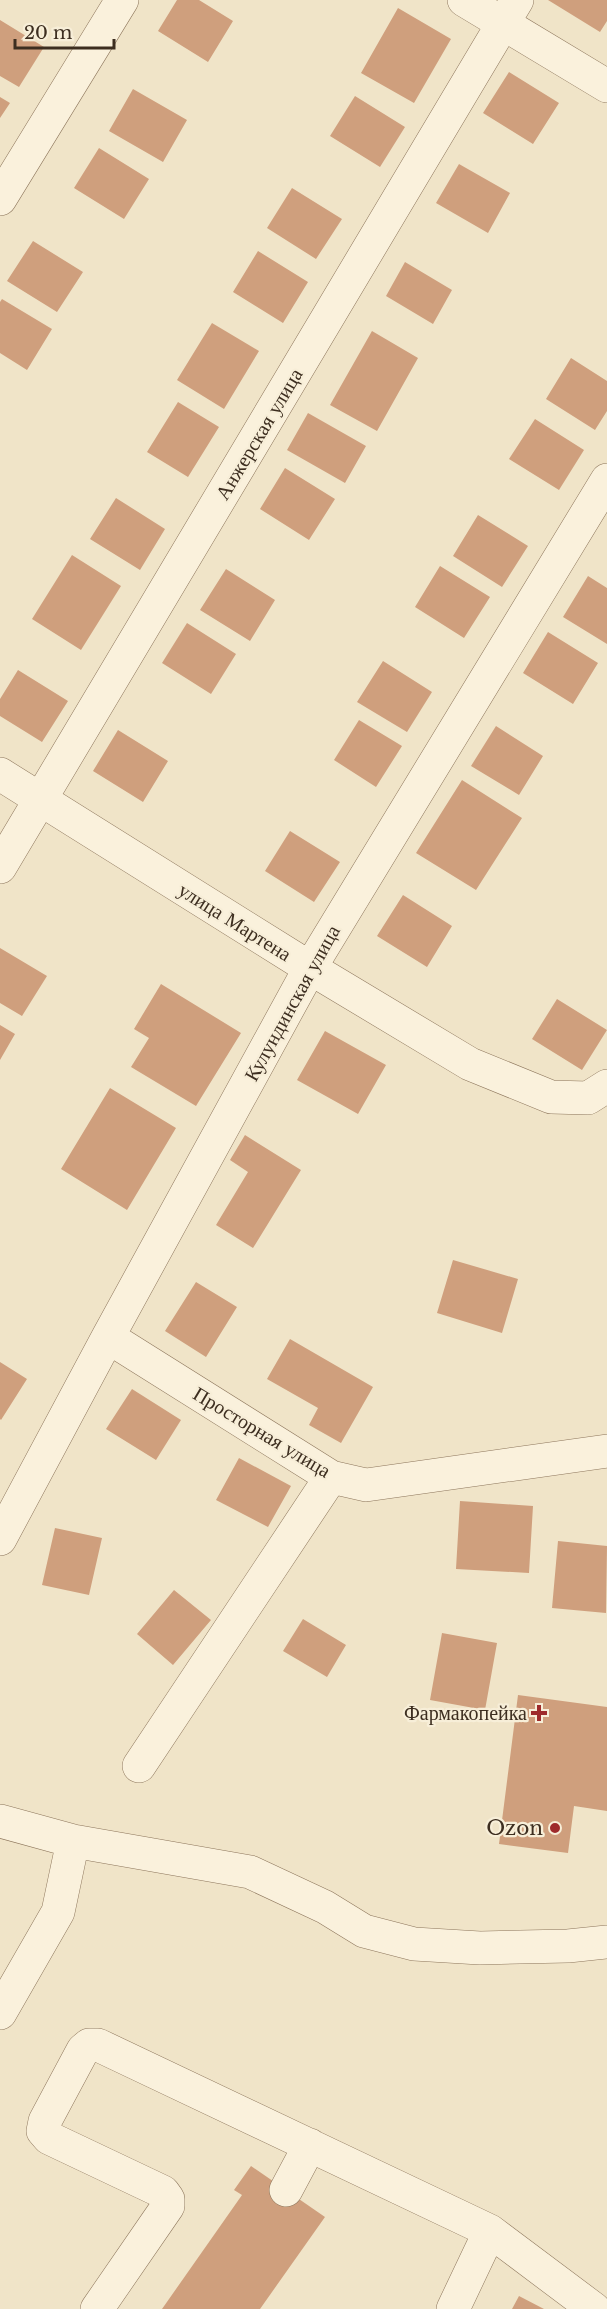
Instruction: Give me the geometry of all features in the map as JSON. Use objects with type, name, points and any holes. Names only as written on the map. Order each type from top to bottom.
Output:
[{"type":"street","points":[[0,199],[122,0]]},
{"type":"street","points":[[464,0],[510,12],[607,86]]},
{"type":"street","name":"Анжерская улица","points":[[0,867],[510,12]]},
{"type":"street","name":"Кулундинская улица","points":[[0,1539],[310,968],[607,480]]},
{"type":"street","name":"улица Мартена","points":[[0,774],[310,968],[470,1064],[551,1097],[588,1098],[607,1086]]},
{"type":"street","name":"Просторная улица","points":[[108,1337],[331,1477],[366,1485],[607,1451]]},
{"type":"street","points":[[139,1766],[331,1477]]},
{"type":"street","points":[[0,1821],[73,1841],[250,1872],[325,1907],[364,1931],[414,1944],[480,1948],[568,1946],[607,1942]]},
{"type":"street","points":[[0,2013],[58,1912],[73,1841]]},
{"type":"street","points":[[97,2309],[168,2206],[168,2199],[163,2192],[49,2138],[43,2131],[45,2121],[82,2050],[89,2045],[98,2045],[490,2231],[594,2309]]},
{"type":"street","points":[[286,2190],[310,2145]]},
{"type":"street","points":[[453,2309],[490,2231]]},
{"type":"building","points":[[177,0],[199,0],[233,21],[208,62],[158,31]]},
{"type":"building","points":[[548,0],[607,0],[607,21],[600,32]]},
{"type":"building","points":[[398,8],[451,39],[414,103],[361,73]]},
{"type":"building","points":[[0,20],[44,47],[19,87],[0,76]]},
{"type":"building","points":[[509,72],[559,103],[533,144],[483,113]]},
{"type":"building","points":[[133,89],[187,120],[163,162],[109,131]]},
{"type":"building","points":[[355,96],[405,127],[380,167],[330,136]]},
{"type":"building","points":[[0,97],[10,103],[0,118]]},
{"type":"building","points":[[99,148],[149,179],[124,219],[74,188]]},
{"type":"building","points":[[459,164],[510,193],[488,233],[436,203]]},
{"type":"building","points":[[292,188],[342,219],[316,259],[267,228]]},
{"type":"building","points":[[33,241],[83,272],[57,312],[7,281]]},
{"type":"building","points":[[258,251],[308,282],[283,323],[233,292]]},
{"type":"building","points":[[405,262],[452,290],[433,324],[386,296]]},
{"type":"building","points":[[2,299],[52,329],[27,370],[0,353],[0,302]]},
{"type":"building","points":[[212,323],[259,351],[224,409],[177,380]]},
{"type":"building","points":[[372,331],[418,358],[377,431],[330,405]]},
{"type":"building","points":[[571,358],[607,381],[607,411],[595,430],[546,399]]},
{"type":"building","points":[[178,402],[219,427],[188,477],[147,452]]},
{"type":"building","points":[[308,413],[366,446],[345,483],[287,450]]},
{"type":"building","points":[[535,419],[584,450],[559,490],[509,459]]},
{"type":"building","points":[[285,468],[335,499],[309,540],[260,509]]},
{"type":"building","points":[[116,498],[165,529],[140,570],[90,539]]},
{"type":"building","points":[[478,515],[528,546],[502,587],[453,556]]},
{"type":"building","points":[[72,555],[121,586],[81,650],[32,619]]},
{"type":"building","points":[[440,566],[490,597],[464,638],[415,607]]},
{"type":"building","points":[[226,569],[275,600],[250,641],[200,610]]},
{"type":"building","points":[[588,576],[607,588],[607,644],[563,617]]},
{"type":"building","points":[[187,623],[236,654],[211,694],[162,663]]},
{"type":"building","points":[[548,632],[598,663],[573,704],[523,673]]},
{"type":"building","points":[[383,661],[432,692],[407,732],[357,702]]},
{"type":"building","points":[[18,670],[68,701],[42,742],[0,716],[0,699]]},
{"type":"building","points":[[359,720],[402,746],[376,787],[334,760]]},
{"type":"building","points":[[496,726],[543,756],[519,795],[471,766]]},
{"type":"building","points":[[118,730],[168,761],[143,802],[93,771]]},
{"type":"building","points":[[462,780],[522,818],[476,890],[416,853]]},
{"type":"building","points":[[290,831],[340,862],[314,902],[265,871]]},
{"type":"building","points":[[403,895],[452,926],[427,967],[377,936]]},
{"type":"building","points":[[0,948],[47,976],[22,1016],[0,1003]]},
{"type":"building","points":[[161,984],[241,1033],[196,1106],[131,1067],[149,1038],[134,1029]]},
{"type":"building","points":[[557,999],[607,1030],[582,1070],[532,1039]]},
{"type":"building","points":[[0,1025],[15,1034],[0,1060]]},
{"type":"building","points":[[325,1031],[386,1065],[358,1114],[297,1080]]},
{"type":"building","points":[[110,1088],[176,1128],[127,1210],[61,1169]]},
{"type":"building","points":[[245,1135],[301,1170],[253,1248],[216,1225],[248,1172],[230,1160]]},
{"type":"building","points":[[453,1260],[518,1279],[502,1333],[437,1313]]},
{"type":"building","points":[[196,1282],[237,1307],[206,1357],[165,1331]]},
{"type":"building","points":[[290,1339],[373,1387],[341,1443],[309,1425],[318,1408],[267,1379]]},
{"type":"building","points":[[0,1362],[27,1379],[1,1420],[0,1419]]},
{"type":"building","points":[[132,1389],[181,1420],[156,1460],[106,1429]]},
{"type":"building","points":[[239,1458],[291,1486],[268,1527],[216,1500]]},
{"type":"building","points":[[460,1501],[533,1506],[529,1573],[456,1569]]},
{"type":"building","points":[[55,1528],[102,1538],[89,1595],[42,1585]]},
{"type":"building","points":[[558,1541],[607,1546],[606,1613],[552,1608]]},
{"type":"building","points":[[174,1590],[211,1620],[173,1665],[137,1634]]},
{"type":"building","points":[[303,1619],[346,1645],[327,1677],[283,1651]]},
{"type":"building","points":[[442,1633],[497,1643],[485,1710],[430,1700]]},
{"type":"building","points":[[518,1695],[607,1707],[607,1811],[574,1806],[568,1853],[499,1844]]},
{"type":"building","points":[[251,2166],[325,2217],[260,2309],[162,2309],[242,2195],[234,2190]]},
{"type":"building","points":[[519,2296],[544,2309],[512,2309]]},
{"type":"place","name":"Фармакопейка","points":[[539,1713]]},
{"type":"place","name":"Ozon","points":[[555,1828]]}]
